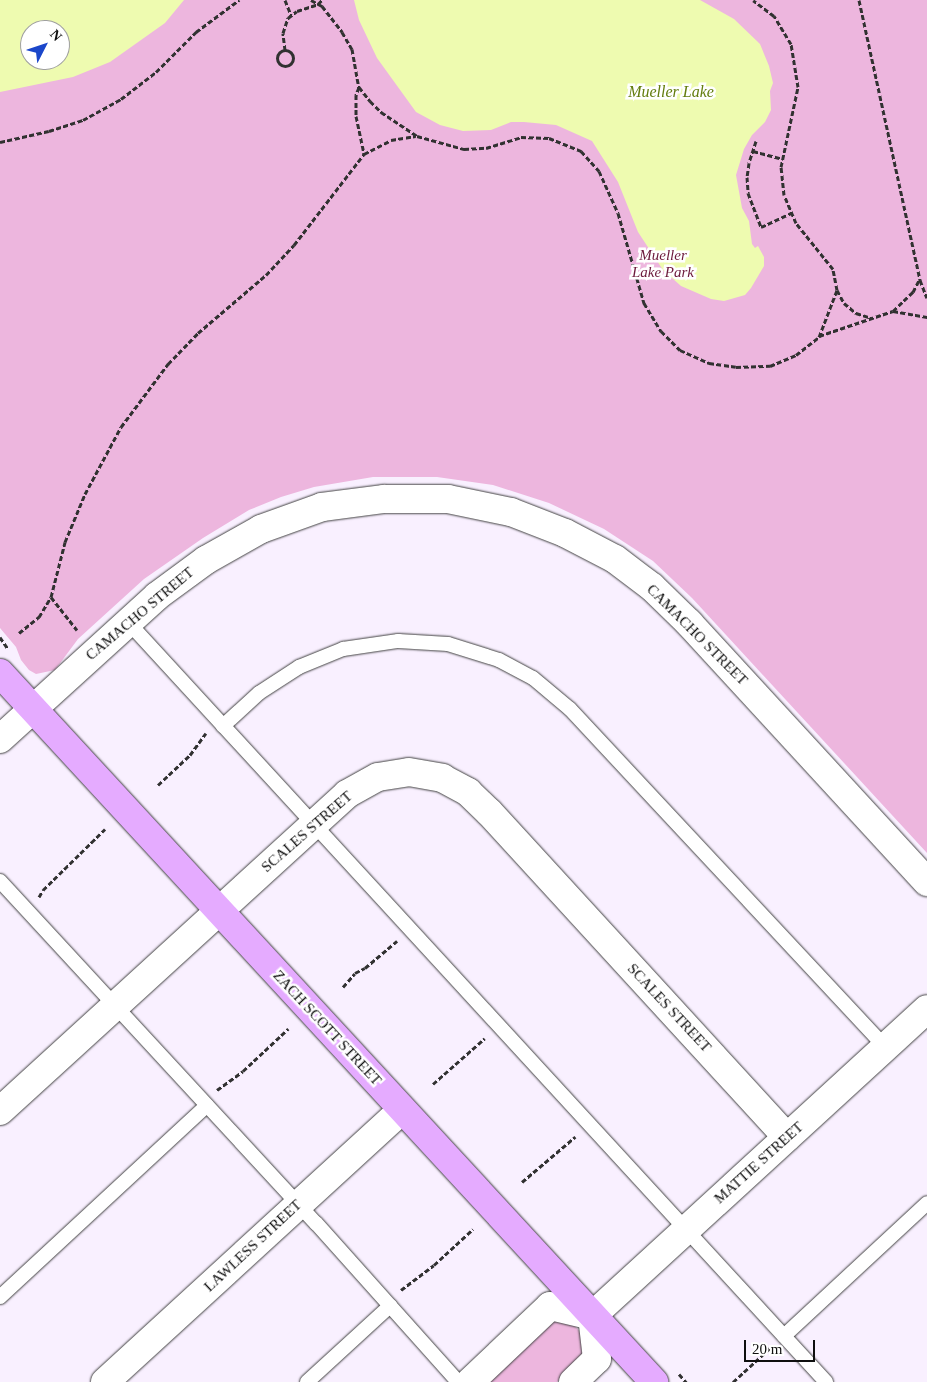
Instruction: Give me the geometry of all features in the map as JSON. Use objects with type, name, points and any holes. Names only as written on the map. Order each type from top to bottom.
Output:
[{"type":"street","name":"CAMACHO STREET","points":[[0,739],[128,622],[206,560],[261,529],[322,507],[384,499],[448,500],[511,512],[564,533],[606,555],[652,587],[689,623],[927,882]]},
{"type":"street","name":"ZACH SCOTT STREET","points":[[0,673],[654,1382]]},
{"type":"street","name":"SCALES STREET","points":[[0,1111],[347,794],[378,777],[409,772],[442,778],[468,792],[489,812],[787,1136]]},
{"type":"street","name":"MATTIE STREET","points":[[592,1316],[927,1009]]},
{"type":"street","name":"LAWLESS STREET","points":[[105,1382],[402,1110]]},
{"type":"street","points":[[470,1382],[550,1306],[592,1316],[597,1359],[573,1382]]},
{"type":"lane","points":[[128,622],[826,1382]]},
{"type":"lane","points":[[220,723],[259,693],[299,666],[343,649],[398,641],[448,644],[500,660],[532,678],[570,708],[886,1048]]},
{"type":"lane","points":[[0,881],[299,1204],[458,1382]]},
{"type":"lane","points":[[0,1297],[206,1103]]},
{"type":"lane","points":[[784,1336],[927,1203]]},
{"type":"lane","points":[[307,1382],[388,1303]]},
{"type":"path","points":[[0,142],[8,142],[58,128],[89,117],[112,104],[156,72],[196,32],[239,0]]},
{"type":"path","points":[[285,0],[291,15]]},
{"type":"path","points":[[311,0],[318,4],[342,32],[352,50],[359,87],[381,112],[418,136],[464,149],[486,148],[521,137],[548,138],[581,151],[598,171],[618,213],[644,303],[662,331],[680,350],[709,363],[736,367],[770,366],[796,355],[819,337],[893,311],[909,297],[920,280]]},
{"type":"path","points":[[285,50],[283,33],[285,24],[291,15],[318,4],[322,0]]},
{"type":"path","points":[[753,0],[774,16],[784,30],[791,44],[796,64],[798,87],[783,159],[781,180],[791,213],[814,248],[832,269],[837,290],[844,302],[856,313],[873,319]]},
{"type":"path","points":[[859,0],[920,280],[927,298]]},
{"type":"path","points":[[285,50],[291,53],[293,58],[285,66],[277,60],[280,52],[285,50]]},
{"type":"path","points":[[359,87],[356,95],[356,116],[364,154]]},
{"type":"path","points":[[18,633],[39,617],[51,597],[65,542],[84,494],[139,401],[168,364],[198,333],[266,275],[294,245],[364,154],[391,140],[418,136]]},
{"type":"path","points":[[756,141],[747,178],[748,193],[761,227],[791,213]]},
{"type":"path","points":[[753,151],[783,159]]},
{"type":"path","points":[[819,337],[837,290]]},
{"type":"path","points":[[893,311],[927,317]]},
{"type":"path","points":[[51,597],[77,630]]},
{"type":"path","points":[[158,785],[220,723]]},
{"type":"path","points":[[27,910],[35,903],[43,890],[105,829]]},
{"type":"path","points":[[343,987],[352,976],[365,968],[410,928]]},
{"type":"path","points":[[433,1084],[499,1025]]},
{"type":"path","points":[[206,1103],[288,1029]]},
{"type":"path","points":[[522,1182],[589,1124]]},
{"type":"path","points":[[388,1303],[419,1278],[472,1229]]},
{"type":"path","points":[[733,1382],[763,1352],[784,1336]]},
{"type":"green space","name":"Mueller Lake Park","points":[[0,0],[927,0],[927,853],[692,598],[653,561],[604,529],[549,503],[493,485],[437,477],[373,477],[314,487],[281,497],[249,510],[203,538],[144,579],[78,639],[55,670],[36,674],[29,670],[21,660],[16,647],[0,628]]},
{"type":"green space","points":[[553,1316],[569,1319],[586,1339],[583,1358],[557,1382],[482,1382]]},
{"type":"water","points":[[0,0],[184,0],[165,23],[110,62],[73,77],[0,92]]},
{"type":"water","name":"Mueller Lake","points":[[354,0],[700,0],[734,19],[760,44],[769,66],[773,83],[770,91],[771,110],[765,122],[752,135],[744,149],[736,175],[742,208],[749,221],[752,244],[755,248],[758,246],[764,257],[764,266],[751,288],[745,295],[724,301],[711,299],[681,286],[663,270],[638,232],[618,182],[592,141],[556,125],[524,122],[511,122],[491,130],[463,131],[440,125],[416,112],[377,58],[359,20]]}]
